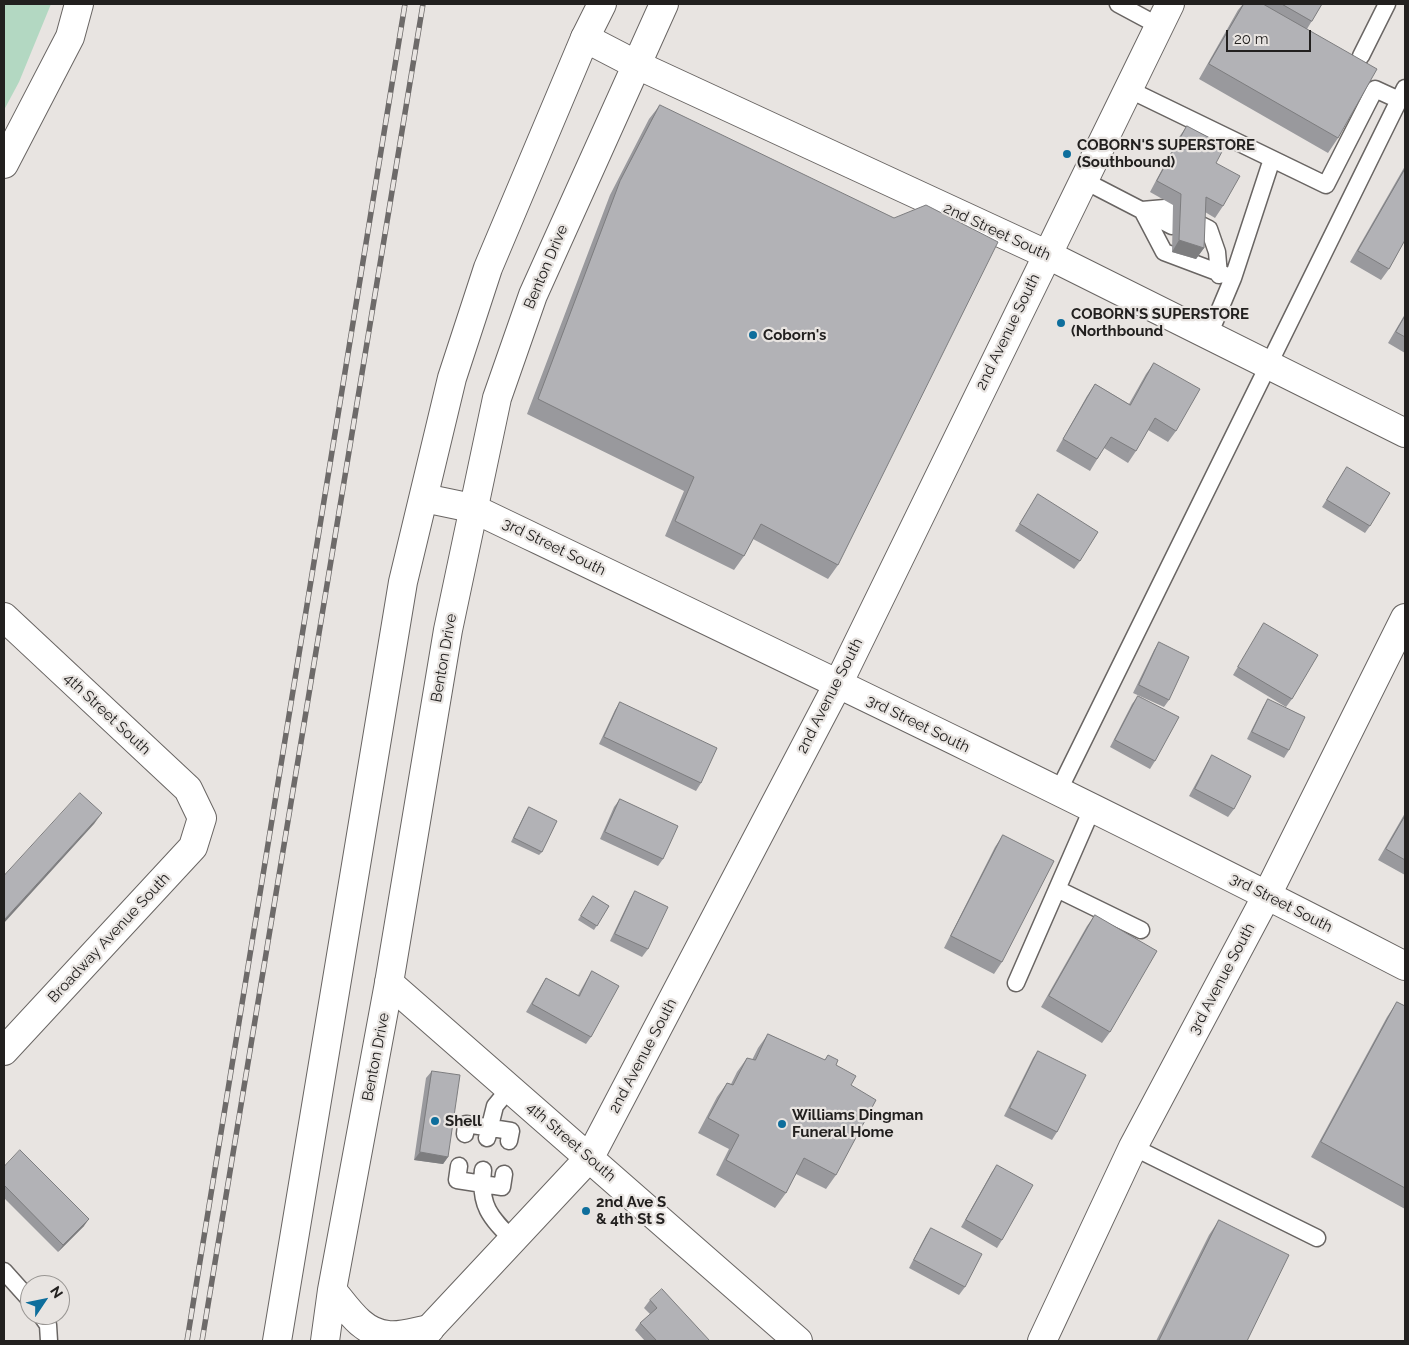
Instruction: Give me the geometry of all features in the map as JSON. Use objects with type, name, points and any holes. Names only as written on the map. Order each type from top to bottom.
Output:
[{"type":"street","points":[[4,164],[70,37],[79,4]]},
{"type":"street","points":[[277,1341],[403,582],[452,378],[488,268],[585,38],[602,4]]},
{"type":"street","name":"Benton Drive","points":[[325,1341],[332,1290],[390,982],[448,630],[472,508],[497,398],[533,295],[635,64],[664,4]]},
{"type":"street","name":"2nd Avenue South","points":[[424,1335],[590,1157],[838,684],[1164,15]]},
{"type":"street","name":"2nd Street South","points":[[585,38],[635,64],[1046,254],[1405,432]]},
{"type":"street","name":"3rd Street South","points":[[424,498],[472,508],[838,684],[1267,895],[1405,966]]},
{"type":"street","name":"4th Street South","points":[[4,617],[188,789],[202,818]]},
{"type":"street","name":"3rd Avenue South","points":[[1042,1341],[1133,1147],[1267,895],[1405,618]]},
{"type":"street","name":"Broadway Avenue South","points":[[4,1051],[193,847],[202,818]]},
{"type":"street","name":"4th Street South","points":[[390,982],[509,1089],[590,1157],[798,1341]]},
{"type":"street","points":[[332,1290],[356,1320],[372,1332],[389,1336],[424,1335]]},
{"type":"lane","points":[[1118,4],[1164,15]]},
{"type":"lane","points":[[1361,56],[1387,4]]},
{"type":"lane","points":[[1058,792],[1402,94],[1375,89],[1326,185],[1128,89]]},
{"type":"lane","points":[[1209,335],[1226,276],[1272,159]]},
{"type":"lane","points":[[1082,180],[1142,210],[1161,232],[1172,225],[1165,208],[1142,210]]},
{"type":"lane","points":[[1142,210],[1164,252],[1226,276]]},
{"type":"lane","points":[[1217,252],[1203,255],[1197,237],[1209,230],[1226,276]]},
{"type":"lane","points":[[1016,983],[1092,809]]},
{"type":"lane","points":[[1057,889],[1141,930]]},
{"type":"lane","points":[[488,1133],[495,1106],[509,1089]]},
{"type":"lane","points":[[465,1134],[466,1124],[488,1133],[511,1131],[509,1141]]},
{"type":"lane","points":[[1133,1147],[1316,1238]]},
{"type":"lane","points":[[459,1166],[457,1180],[482,1177],[502,1187],[504,1174]]},
{"type":"lane","points":[[482,1177],[488,1216],[513,1240]]},
{"type":"lane","points":[[4,1271],[20,1289]]},
{"type":"lane","points":[[48,1325],[49,1341]]},
{"type":"green space","points":[[4,4],[51,4],[19,82],[4,110]]},
{"type":"building","points":[[1244,4],[1263,4],[1377,69],[1338,138],[1209,64]]},
{"type":"building","points":[[1282,4],[1322,4],[1312,21]]},
{"type":"building","name":"Coborn's","points":[[660,105],[894,218],[926,205],[998,242],[838,565],[761,524],[744,556],[675,521],[694,477],[538,399],[620,181]]},
{"type":"building","points":[[1187,126],[1225,146],[1216,163],[1240,176],[1223,206],[1206,197],[1204,248],[1179,240],[1181,194],[1157,181]]},
{"type":"building","points":[[1405,169],[1405,240],[1389,269],[1358,251]]},
{"type":"building","points":[[1405,316],[1405,337],[1396,332]]},
{"type":"building","points":[[1154,363],[1200,389],[1176,431],[1155,418],[1136,451],[1111,437],[1097,459],[1063,439],[1095,384],[1130,405]]},
{"type":"building","points":[[1347,467],[1390,493],[1370,526],[1327,500]]},
{"type":"building","points":[[1038,494],[1098,532],[1080,561],[1020,524]]},
{"type":"building","points":[[1264,623],[1318,655],[1292,699],[1238,667]]},
{"type":"building","points":[[1159,642],[1189,657],[1169,700],[1139,685]]},
{"type":"building","points":[[1138,696],[1179,717],[1155,761],[1115,740]]},
{"type":"building","points":[[1268,699],[1305,717],[1289,750],[1252,732]]},
{"type":"building","points":[[620,702],[717,748],[701,783],[604,737]]},
{"type":"building","points":[[1212,755],[1251,776],[1234,809],[1195,789]]},
{"type":"building","points":[[80,793],[102,813],[4,920],[4,876]]},
{"type":"building","points":[[620,799],[678,826],[663,859],[605,832]]},
{"type":"building","points":[[529,807],[557,821],[542,852],[514,838]]},
{"type":"building","points":[[1405,816],[1405,860],[1386,849]]},
{"type":"building","points":[[1003,835],[1054,861],[1002,962],[951,936]]},
{"type":"building","points":[[635,891],[668,907],[648,949],[615,934]]},
{"type":"building","points":[[593,896],[609,906],[597,926],[581,916]]},
{"type":"building","points":[[1095,915],[1157,951],[1110,1032],[1049,996]]},
{"type":"building","points":[[592,971],[619,986],[591,1037],[532,1004],[546,978],[579,996]]},
{"type":"building","points":[[1397,1002],[1405,1006],[1405,1188],[1321,1142]]},
{"type":"building","name":"Williams Dingman Funeral Home","points":[[768,1034],[825,1060],[828,1055],[838,1060],[836,1065],[856,1076],[851,1085],[876,1100],[836,1175],[804,1158],[786,1193],[726,1160],[739,1135],[708,1118],[727,1083],[733,1085],[747,1058],[755,1060]]},
{"type":"building","points":[[1038,1051],[1086,1075],[1057,1132],[1010,1108]]},
{"type":"building","name":"Shell","points":[[432,1071],[460,1075],[448,1157],[420,1152]]},
{"type":"building","points":[[20,1150],[89,1219],[63,1245],[4,1185],[4,1167]]},
{"type":"building","points":[[997,1165],[1033,1185],[1002,1240],[966,1220]]},
{"type":"building","points":[[1219,1220],[1289,1255],[1247,1341],[1159,1341]]},
{"type":"building","points":[[931,1228],[982,1254],[965,1287],[914,1260]]},
{"type":"building","points":[[662,1289],[710,1341],[657,1341],[640,1323],[657,1308],[650,1300]]},
{"type":"railway","points":[[187,1341],[405,4]]},
{"type":"railway","points":[[202,1341],[423,4]]},
{"type":"place","name":"COBORN'S SUPERSTORE (Southbound)","points":[[1067,154]]},
{"type":"place","name":"COBORN'S SUPERSTORE (Northbound","points":[[1061,323]]},
{"type":"place","name":"Coborn's","points":[[753,335]]},
{"type":"place","name":"Shell","points":[[435,1121]]},
{"type":"place","name":"Williams Dingman Funeral Home","points":[[782,1124]]},
{"type":"place","name":"2nd Ave S & 4th St S","points":[[586,1211]]}]
